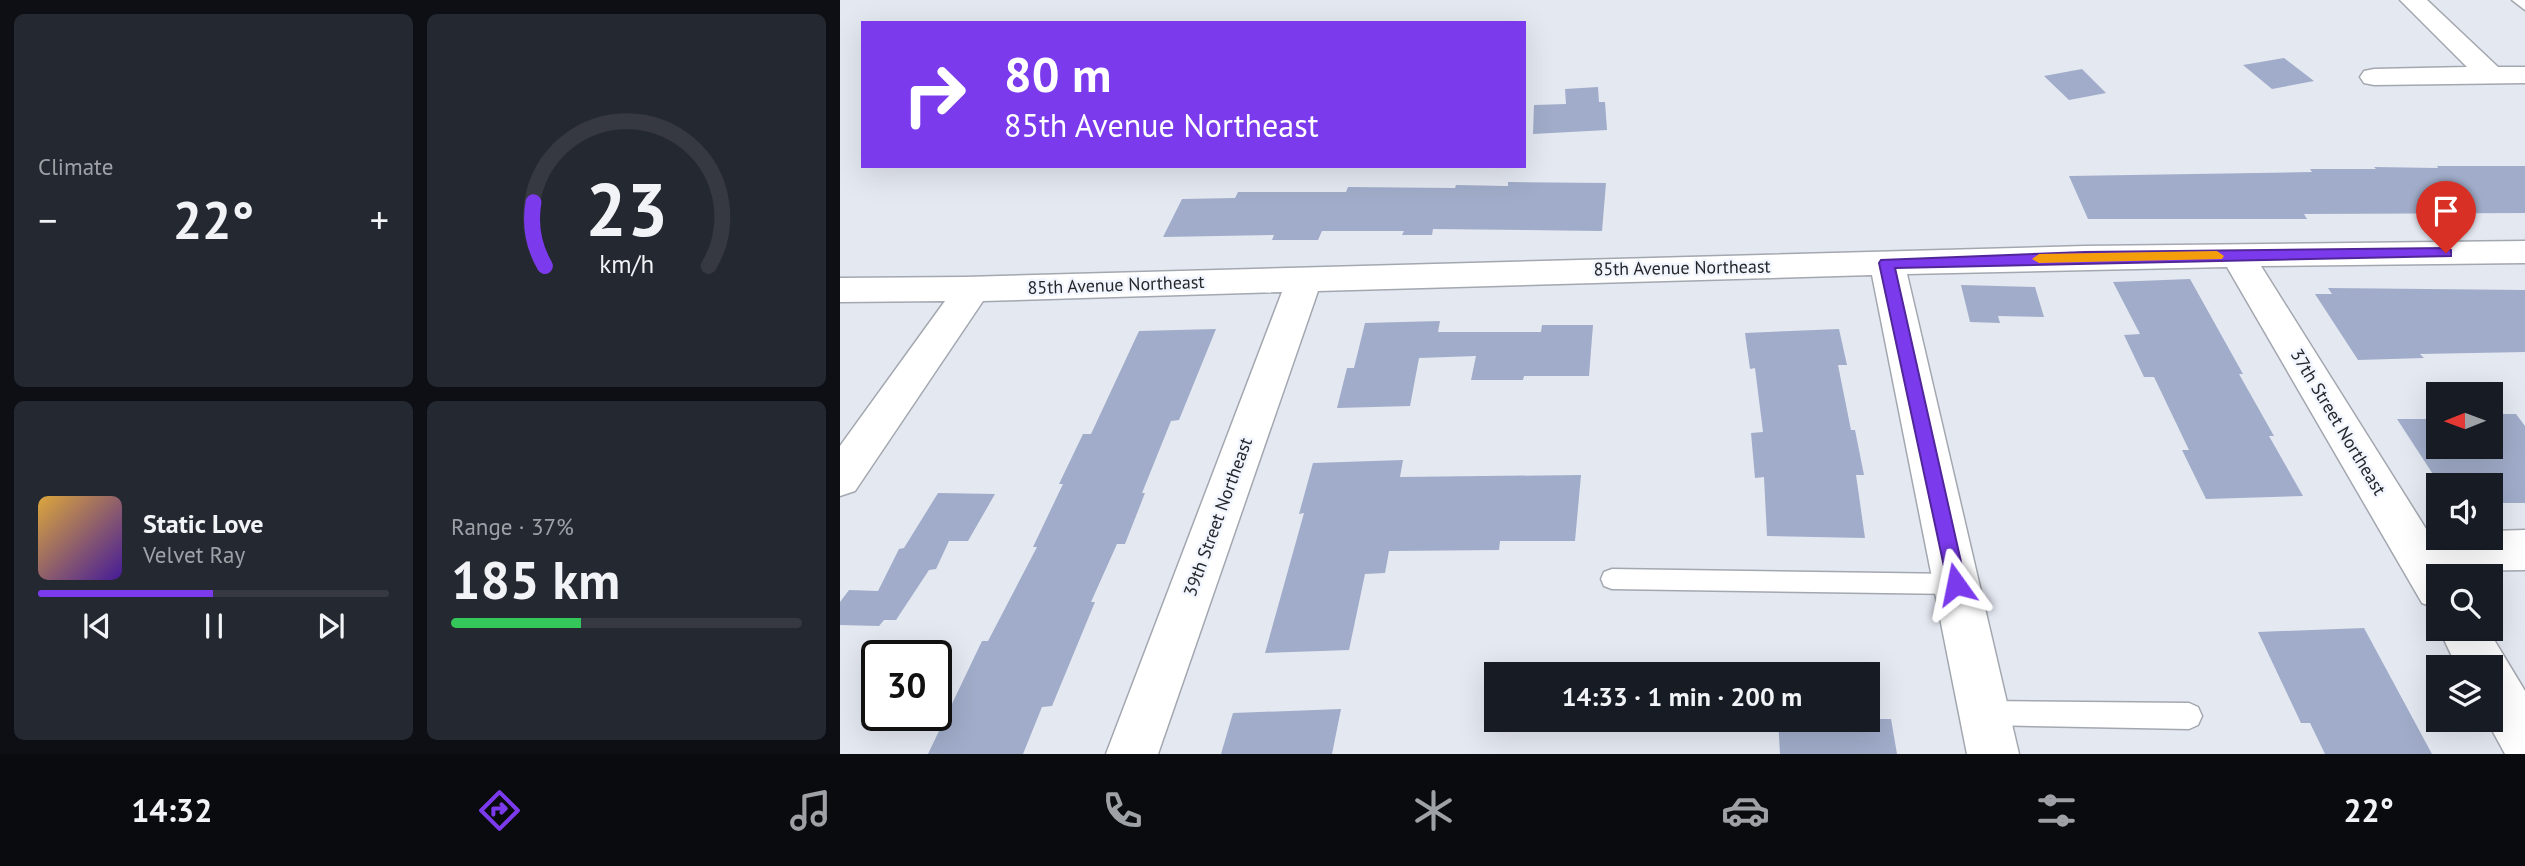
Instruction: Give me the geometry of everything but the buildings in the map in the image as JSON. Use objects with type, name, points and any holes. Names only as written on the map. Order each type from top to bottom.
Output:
[{"type":"street","points":[[2413,0],[2490,75]]},
{"type":"street","points":[[2375,77],[2525,75]]},
{"type":"street","name":"85th Avenue Northeast","points":[[840,290],[973,289],[1886,263],[2525,252]]},
{"type":"street","name":"37th Street Northeast","points":[[2237,256],[2426,568]]},
{"type":"street","points":[[1886,263],[1993,754]]},
{"type":"street","name":"39th Street Northeast","points":[[1132,754],[1304,280]]},
{"type":"street","points":[[840,479],[973,289]]},
{"type":"street","points":[[2456,564],[2525,550]]},
{"type":"street","points":[[2503,701],[2525,738]]},
{"type":"lane","points":[[2518,0],[2525,6]]},
{"type":"lane","points":[[1612,579],[1956,584]]},
{"type":"lane","points":[[1984,713],[2189,716]]},
{"type":"slow traffic","points":[[2039,259],[2217,256]]},
{"type":"route","points":[[1956,584],[1886,263],[2085,257],[2446,253]]}]
